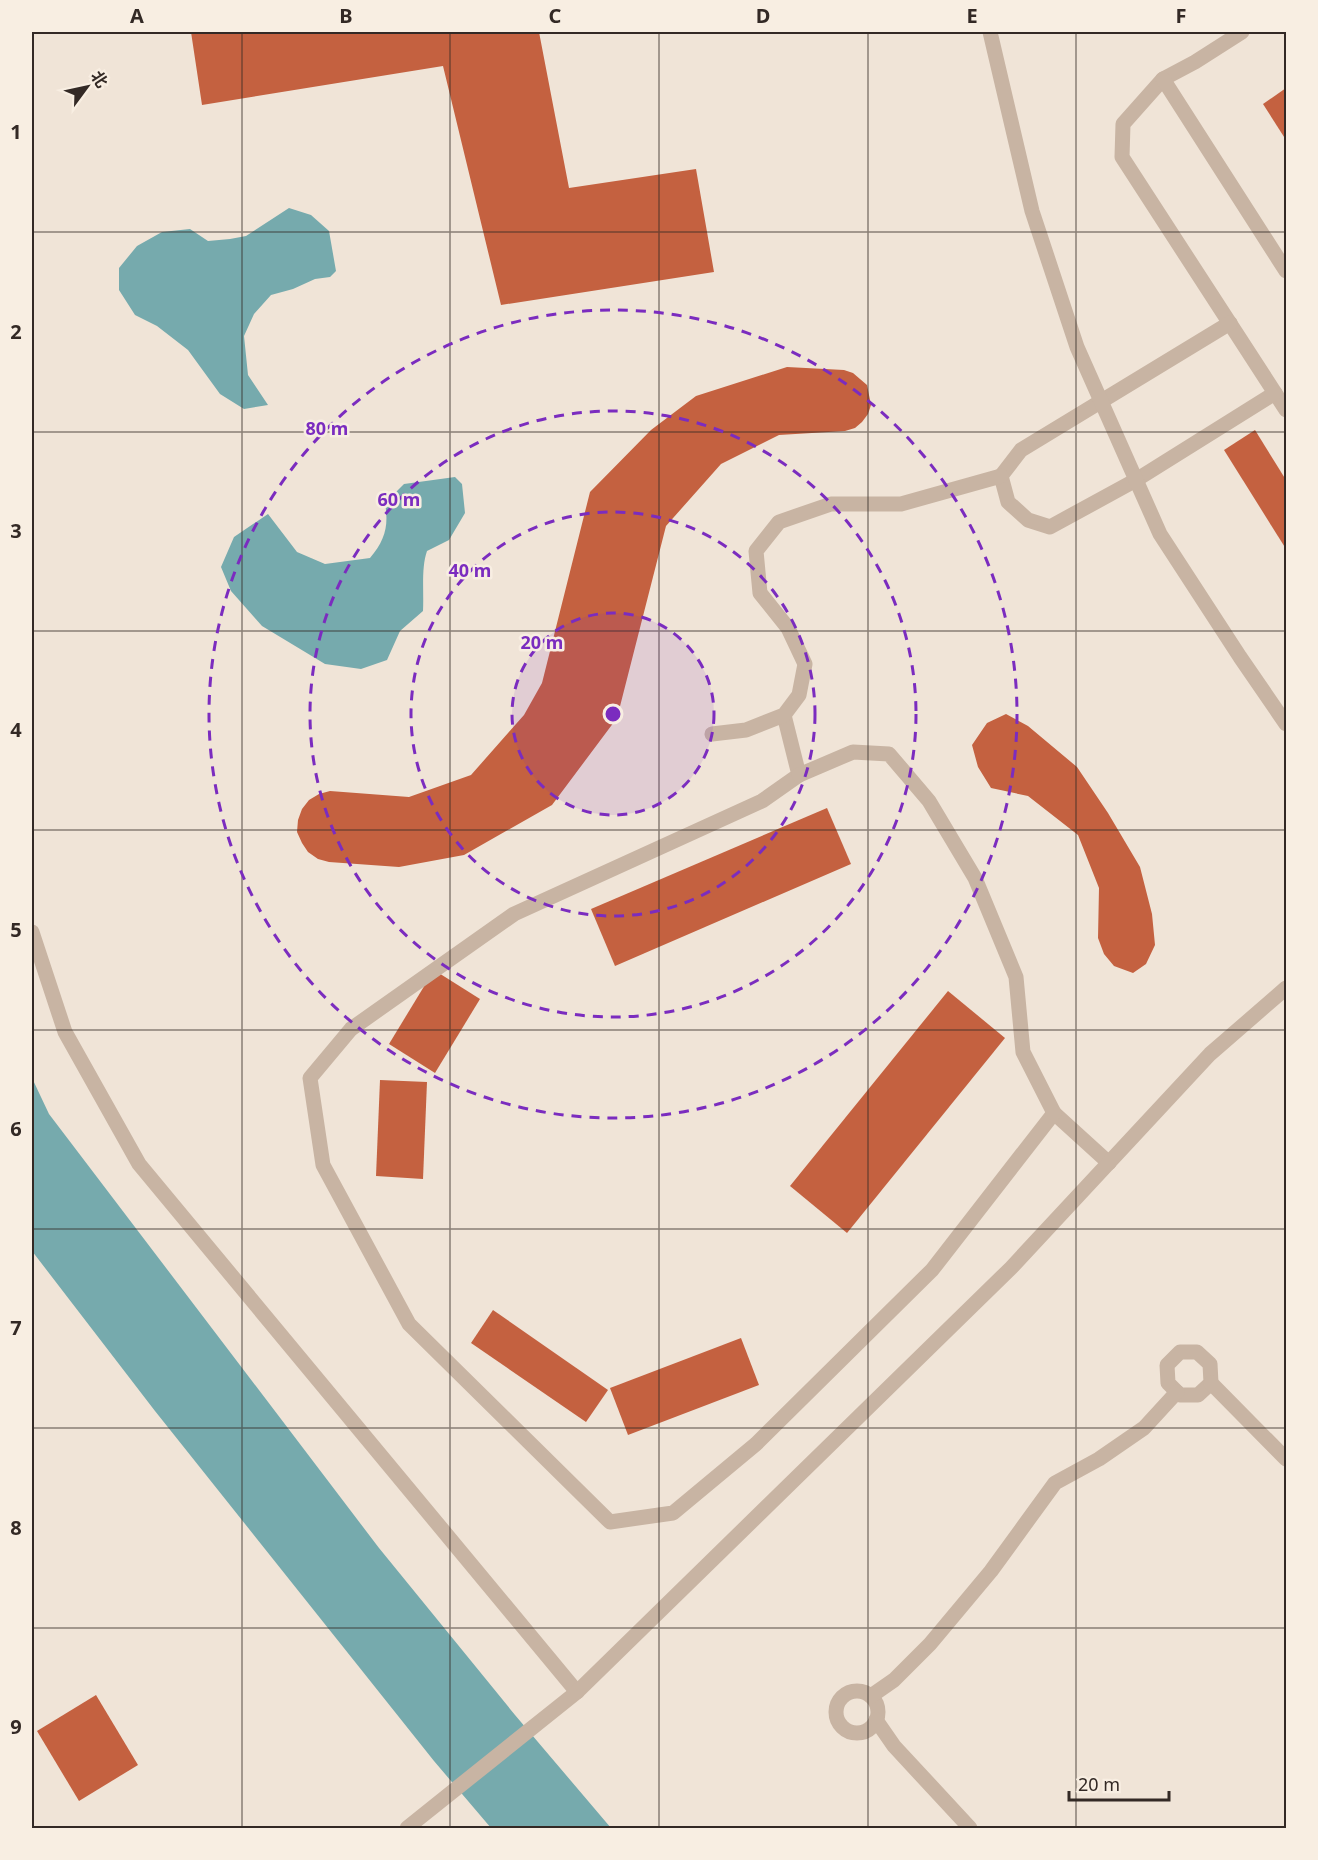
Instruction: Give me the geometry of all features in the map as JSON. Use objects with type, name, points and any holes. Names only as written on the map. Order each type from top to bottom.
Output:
[{"type":"street","points":[[990,32],[1032,211],[1077,346],[1160,534],[1240,657],[1287,724]]},
{"type":"street","points":[[1242,32],[1163,79],[1123,124],[1122,157],[1287,410]]},
{"type":"street","points":[[1163,79],[1287,271]]},
{"type":"street","points":[[712,734],[746,730],[784,715],[799,695],[805,664],[788,627],[760,593],[756,551],[779,522],[831,504],[901,504],[1001,476],[1021,450],[1230,323]]},
{"type":"street","points":[[1001,476],[1008,502],[1028,520],[1050,527],[1136,480],[1275,393]]},
{"type":"street","points":[[784,715],[799,775]]},
{"type":"street","points":[[1054,1113],[932,1270],[756,1444],[673,1513],[610,1522],[409,1324],[323,1165],[310,1078],[351,1029],[514,914],[762,801],[799,775],[853,752],[889,754],[929,801],[975,878],[1016,977],[1023,1052],[1054,1113],[1109,1162]]},
{"type":"street","points":[[32,932],[65,1032],[139,1164],[577,1692]]},
{"type":"street","points":[[407,1828],[577,1692],[1011,1268],[1210,1054],[1287,988]]},
{"type":"street","points":[[1180,1352],[1197,1352],[1210,1364],[1210,1383],[1198,1395],[1180,1395],[1167,1383],[1167,1365],[1180,1352]]},
{"type":"street","points":[[1210,1383],[1287,1459]]},
{"type":"street","points":[[870,1696],[894,1680],[930,1644],[991,1571],[1054,1483],[1099,1459],[1144,1428],[1177,1392]]},
{"type":"street","points":[[859,1691],[870,1696],[877,1707],[876,1720],[868,1730],[855,1733],[843,1728],[836,1716],[837,1704],[846,1693],[859,1691]]},
{"type":"street","points":[[876,1720],[894,1746],[970,1828]]},
{"type":"water","points":[[289,208],[311,215],[329,231],[336,271],[330,277],[315,279],[293,289],[271,295],[254,314],[244,336],[248,375],[268,405],[244,409],[220,394],[188,350],[157,326],[135,315],[119,290],[119,268],[137,246],[162,232],[190,229],[208,241],[246,236]]},
{"type":"water","points":[[455,477],[462,484],[465,513],[449,540],[427,551],[423,572],[423,611],[400,631],[387,660],[361,669],[325,664],[262,626],[231,591],[221,567],[234,537],[268,514],[297,552],[325,564],[370,558],[385,532],[385,503],[404,484]]},
{"type":"water","points":[[32,1078],[49,1114],[379,1548],[515,1715],[611,1828],[491,1828],[434,1761],[155,1411],[32,1251]]},
{"type":"building","points":[[191,32],[539,32],[569,188],[696,169],[714,272],[501,305],[443,66],[202,105]]},
{"type":"building","points":[[1286,88],[1286,140],[1263,104]]},
{"type":"building","points":[[787,367],[844,370],[853,373],[867,385],[871,405],[868,414],[855,428],[845,431],[779,435],[721,464],[666,526],[617,718],[552,805],[464,855],[399,867],[329,862],[318,859],[308,852],[297,832],[298,820],[309,800],[319,794],[330,791],[409,797],[471,775],[524,715],[542,683],[590,492],[651,430],[696,396]]},
{"type":"building","points":[[1255,430],[1286,480],[1286,549],[1224,450]]},
{"type":"building","points":[[1006,714],[1028,726],[1077,767],[1140,867],[1152,914],[1155,945],[1146,964],[1133,973],[1114,966],[1104,954],[1098,938],[1099,888],[1078,835],[1028,796],[991,788],[978,767],[972,745],[987,723]]},
{"type":"building","points":[[827,808],[851,864],[615,966],[591,909]]},
{"type":"building","points":[[434,970],[480,999],[435,1073],[389,1044]]},
{"type":"building","points":[[948,991],[1005,1038],[847,1233],[790,1186]]},
{"type":"building","points":[[380,1080],[427,1082],[423,1179],[376,1176]]},
{"type":"building","points":[[493,1310],[608,1390],[586,1422],[471,1343]]},
{"type":"building","points":[[741,1338],[759,1385],[628,1435],[610,1388]]},
{"type":"building","points":[[96,1695],[138,1765],[79,1801],[37,1731]]}]
